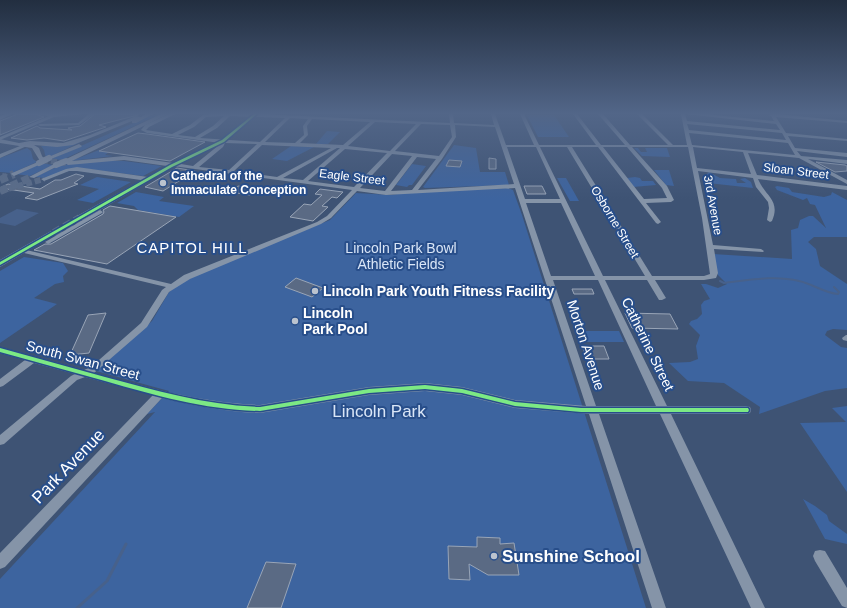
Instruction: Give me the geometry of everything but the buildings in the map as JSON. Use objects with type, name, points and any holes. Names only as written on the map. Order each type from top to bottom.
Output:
[{"type":"main road","points":[[11,142],[36,148],[38,157],[41,161]]},
{"type":"main road","points":[[24,145],[28,143],[49,146],[72,142]]},
{"type":"main road","points":[[49,158],[83,142]]},
{"type":"main road","points":[[14,174],[85,142]]},
{"type":"main road","points":[[66,162],[102,142]]},
{"type":"main road","points":[[32,177],[107,142]]},
{"type":"main road","points":[[80,218],[148,179],[220,142]]},
{"type":"main road","name":"Eagle Street","points":[[66,162],[124,158],[175,165]]},
{"type":"main road","points":[[0,264],[54,233]]},
{"type":"street","points":[[194,167],[221,146],[222,142]]},
{"type":"street","points":[[250,142],[344,147],[440,158]]},
{"type":"street","points":[[304,182],[349,142]]},
{"type":"street","points":[[0,441],[74,378],[94,369],[144,325],[163,294],[172,286],[197,272],[325,220],[400,142]]},
{"type":"street","points":[[414,190],[440,158],[450,142]]},
{"type":"street","name":"Morton Avenue","points":[[502,142],[659,608]]},
{"type":"street","name":"Catherine Street","points":[[536,142],[758,608]]},
{"type":"street","points":[[596,142],[639,200],[658,222]]},
{"type":"street","points":[[626,142],[665,187],[671,200],[642,202]]},
{"type":"street","points":[[668,142],[672,146]]},
{"type":"street","name":"3rd Avenue","points":[[648,278],[704,278],[713,272],[710,247],[689,142]]},
{"type":"street","points":[[789,142],[799,157],[847,182]]},
{"type":"street","points":[[230,172],[262,143]]},
{"type":"street","points":[[0,156],[24,145]]},
{"type":"street","points":[[503,146],[690,146],[847,162]]},
{"type":"street","name":"Osborne Street","points":[[569,146],[648,278],[662,298]]},
{"type":"street","points":[[277,179],[336,147]]},
{"type":"street","points":[[794,149],[847,155]]},
{"type":"street","points":[[745,151],[759,187],[771,202],[772,208],[770,220]]},
{"type":"street","points":[[386,193],[416,155]]},
{"type":"street","name":"Eagle Street","points":[[175,165],[386,193],[414,190],[516,186]]},
{"type":"street","points":[[44,179],[68,170],[77,169],[148,179]]},
{"type":"street","name":"Sloan Street","points":[[695,169],[847,188]]},
{"type":"street","points":[[522,201],[563,201]]},
{"type":"street","points":[[48,242],[100,212]]},
{"type":"street","points":[[710,247],[761,251]]},
{"type":"street","points":[[22,251],[172,286]]},
{"type":"street","points":[[548,278],[648,278]]},
{"type":"street","name":"South Swan Street","points":[[0,350],[180,400],[217,406],[260,409],[369,391],[425,387],[462,391],[515,404],[592,410]]},
{"type":"street","points":[[0,384],[33,359]]},
{"type":"street","name":"Park Avenue","points":[[0,562],[160,394]]},
{"type":"street","points":[[592,410],[746,410]]},
{"type":"street","points":[[820,556],[847,601]]},
{"type":"green space","points":[[80,142],[47,158],[41,146],[59,146]]},
{"type":"green space","points":[[89,142],[100,142],[62,160],[51,159]]},
{"type":"green space","points":[[317,142],[330,142],[328,144],[316,144]]},
{"type":"green space","points":[[454,145],[476,148],[480,172],[505,172],[509,185],[423,187]]},
{"type":"green space","points":[[291,146],[314,147],[287,161],[272,159]]},
{"type":"green space","points":[[27,148],[31,151],[33,159],[37,162],[12,173],[0,172],[0,158]]},
{"type":"green space","points":[[634,148],[638,148],[641,152],[647,152],[645,148],[667,148],[670,157],[642,156]]},
{"type":"green space","points":[[99,150],[109,152],[105,155],[113,156],[71,161]]},
{"type":"green space","points":[[104,161],[124,161],[162,166],[143,176],[80,168],[43,178],[35,177],[61,165]]},
{"type":"green space","points":[[41,163],[53,165],[30,176],[16,174]]},
{"type":"green space","points":[[412,164],[426,166],[412,185],[407,187],[396,185]]},
{"type":"green space","points":[[654,170],[669,170],[674,186],[666,185]]},
{"type":"green space","points":[[709,172],[720,178],[736,179],[737,183],[746,183],[740,179],[745,178],[751,182],[753,188],[708,183],[705,176]]},
{"type":"green space","points":[[97,177],[131,182],[93,203],[77,200],[99,189],[80,185]]},
{"type":"green space","points":[[557,178],[566,178],[579,201],[570,201]]},
{"type":"green space","points":[[627,178],[640,178],[642,181],[653,181],[656,185],[633,187]]},
{"type":"green space","points":[[775,187],[789,188],[792,192],[824,197],[831,195],[832,192],[847,200],[847,237],[814,237],[808,242],[816,249],[820,266],[847,284],[847,330],[833,329],[827,331],[825,335],[841,347],[847,348],[847,388],[825,391],[759,414],[760,407],[724,383],[688,381],[669,363],[690,362],[698,359],[696,346],[700,335],[689,324],[702,314],[701,305],[704,301],[710,299],[701,284],[718,288],[727,284],[718,275],[713,254],[792,259],[791,230],[798,228],[800,220],[813,216],[826,228],[815,205],[810,204],[807,198],[803,200],[777,190]]},
{"type":"green space","name":"Lincoln Park","points":[[508,188],[513,190],[522,215],[646,608],[0,608],[0,579],[155,412],[147,414],[169,391],[96,371],[152,321],[169,292],[181,283],[216,266],[330,220],[356,193],[391,195],[413,192]]},
{"type":"green space","points":[[136,192],[164,197],[159,201],[194,206],[179,217],[138,210],[134,206],[117,203]]},
{"type":"green space","points":[[24,257],[63,263],[68,271],[63,276],[64,282],[55,284],[34,298],[57,304],[0,343],[0,271]]},
{"type":"green space","points":[[578,331],[619,331],[624,342],[582,342]]},
{"type":"green space","points":[[847,406],[847,492],[800,423],[846,422],[832,408]]},
{"type":"green space","points":[[803,499],[827,515],[829,521],[847,534],[847,544],[825,539]]},
{"type":"shaded area","points":[[17,209],[39,213],[15,226],[0,223],[0,218]]},
{"type":"waterway","points":[[720,281],[724,283],[781,278],[804,282],[828,292],[838,294],[839,292],[834,287]]},
{"type":"waterway","points":[[77,608],[107,581],[126,544]]},
{"type":"tunnel","points":[[42,160],[66,163]]},
{"type":"tunnel","points":[[0,180],[14,174]]},
{"type":"tunnel","points":[[2,176],[7,177]]},
{"type":"tunnel","points":[[0,191],[32,177]]},
{"type":"tunnel","points":[[0,191],[44,179]]},
{"type":"tunnel","points":[[54,233],[80,218]]},
{"type":"cycle path","points":[[0,264],[171,166],[220,142]]},
{"type":"cycle path","points":[[0,350],[173,397],[225,407],[260,409],[369,391],[425,387],[462,391],[515,404],[581,410],[746,410]]},
{"type":"place","name":"Cathedral of the Immaculate Conception","points":[[163,183]]},
{"type":"place","name":"Lincoln Park Youth Fitness Facility","points":[[315,291]]},
{"type":"place","name":"Lincoln Park Pool","points":[[295,321]]},
{"type":"place","name":"Sunshine School","points":[[494,556]]},
{"type":"district","name":"CAPITOL HILL","points":[[192,248]]},
{"type":"park label","name":"Lincoln Park Bowl Athletic Fields","points":[[401,256]]}]
